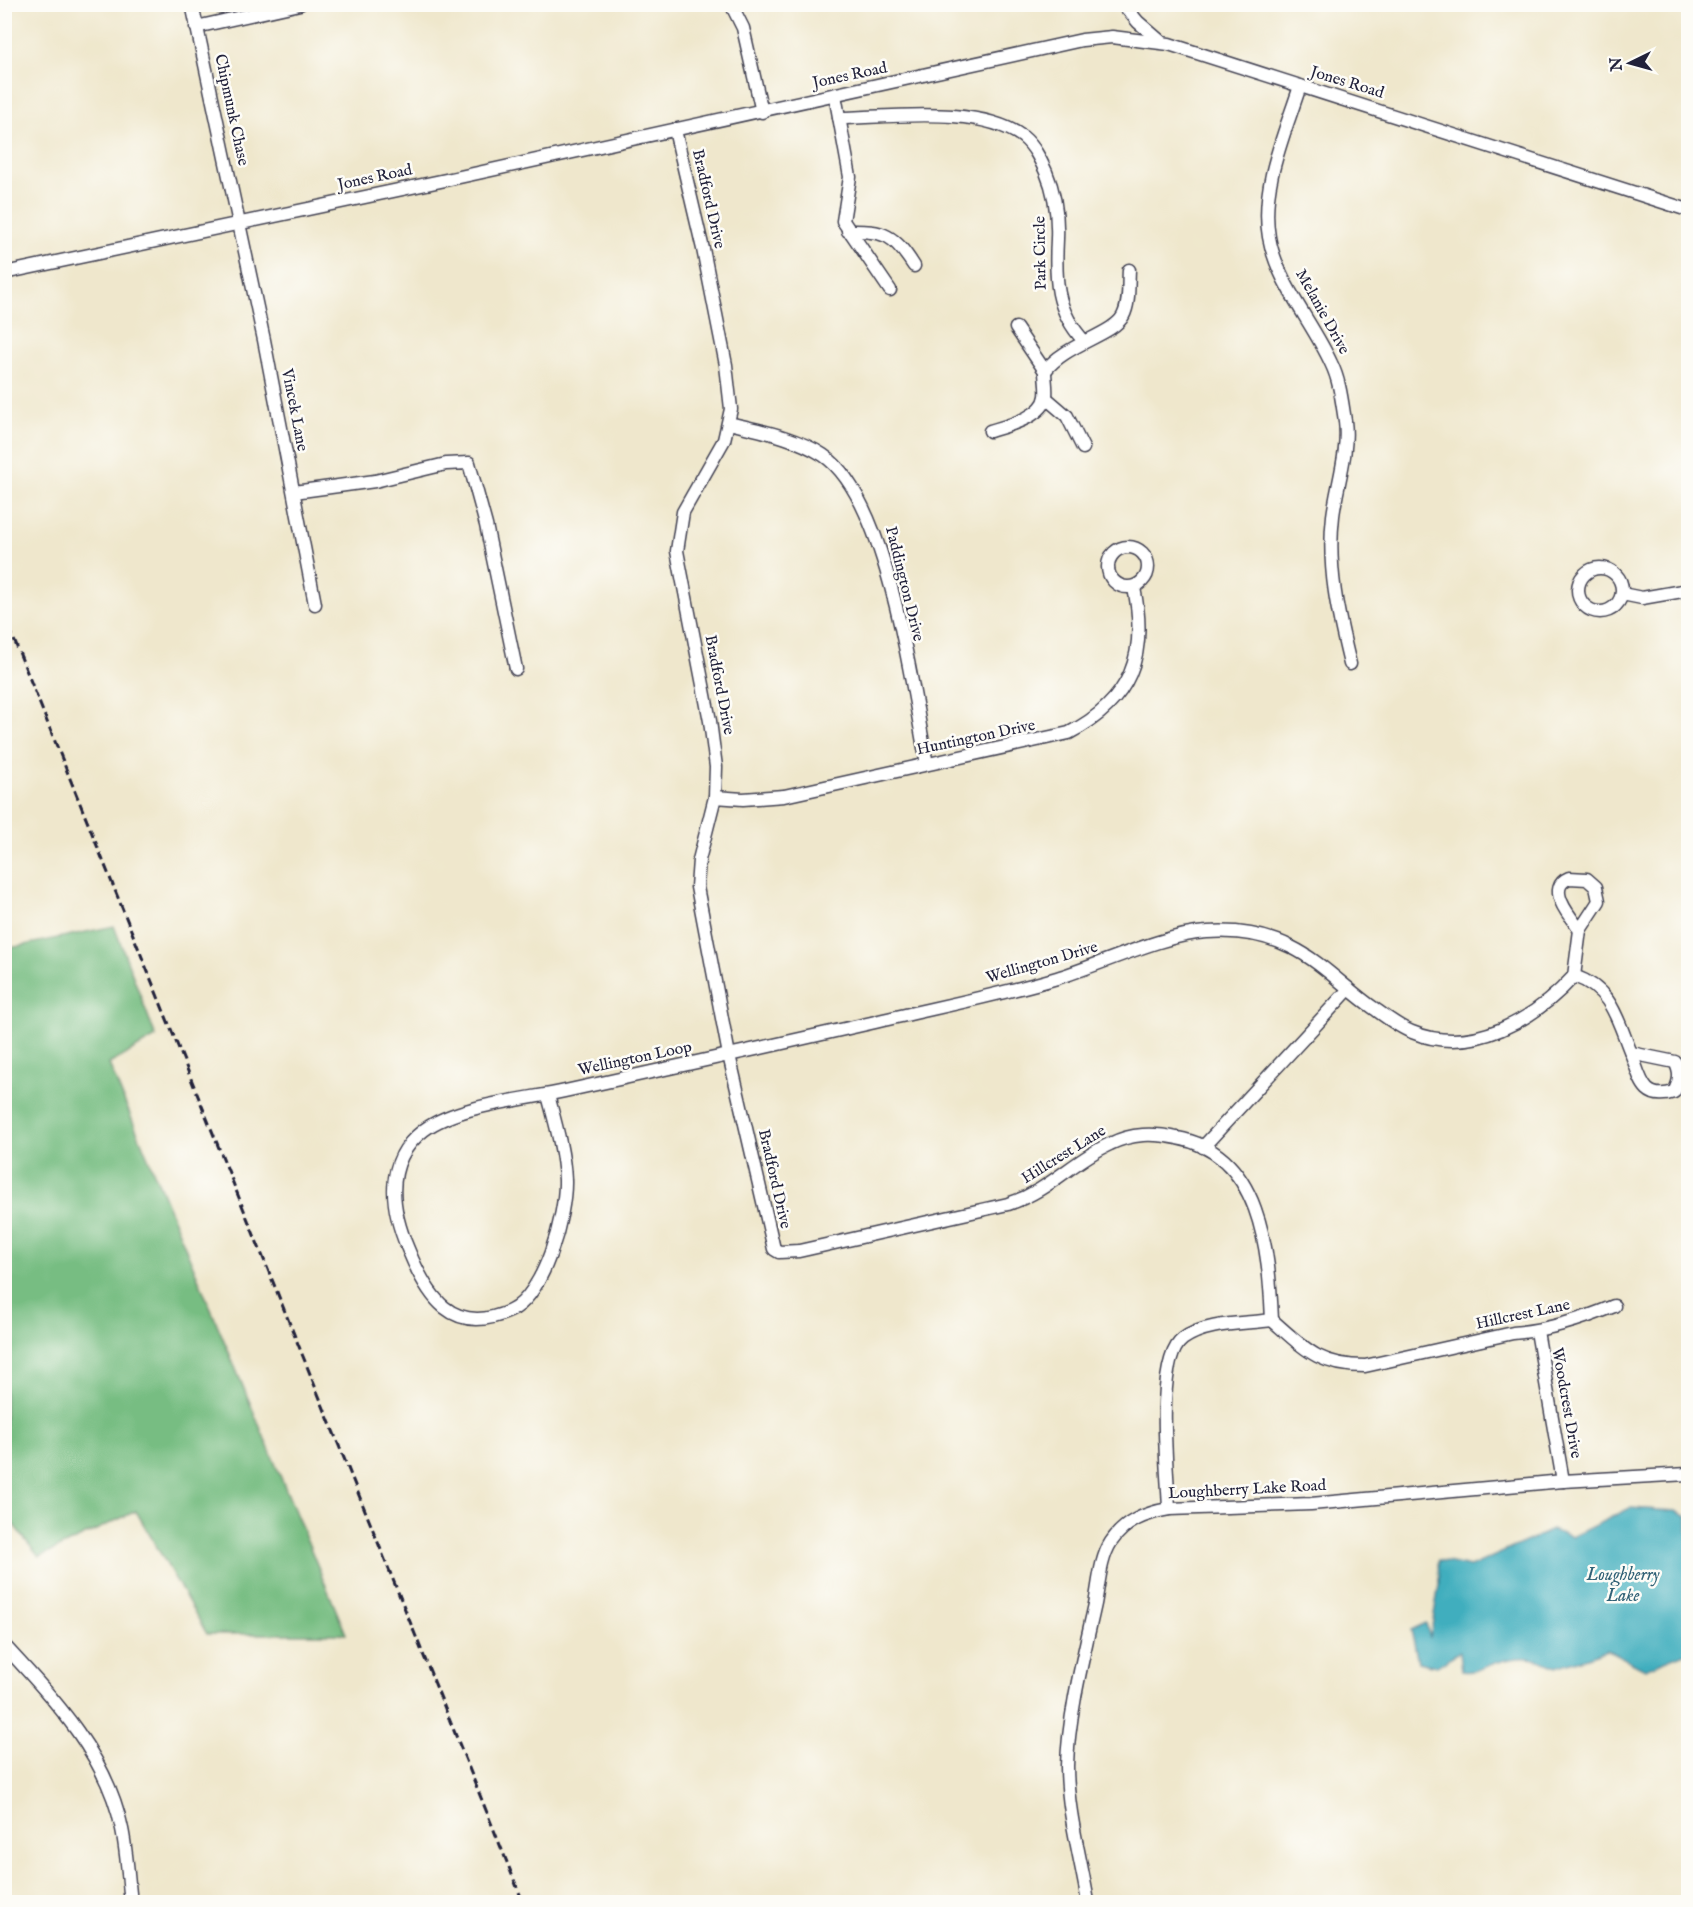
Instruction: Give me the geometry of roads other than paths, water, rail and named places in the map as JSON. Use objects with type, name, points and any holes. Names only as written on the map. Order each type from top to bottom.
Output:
[{"type":"street","name":"Chipmunk Chase","points":[[192,4],[238,223]]},
{"type":"street","points":[[196,27],[300,4]]},
{"type":"street","points":[[731,4],[746,39],[762,112]]},
{"type":"street","points":[[1123,4],[1138,22],[1161,42]]},
{"type":"street","name":"Jones Road","points":[[4,273],[762,112],[1082,40],[1112,37],[1161,42],[1689,210]]},
{"type":"street","name":"Melanie Drive","points":[[1300,86],[1272,174],[1268,199],[1268,235],[1282,275],[1320,339],[1338,382],[1345,424],[1344,457],[1333,517],[1332,561],[1334,599],[1350,664]]},
{"type":"street","points":[[836,95],[850,177],[842,215],[848,231],[890,290]]},
{"type":"street","name":"Park Circle","points":[[839,118],[965,117],[987,120],[1024,138],[1039,157],[1049,180],[1058,218],[1055,281],[1059,302],[1069,323],[1084,341]]},
{"type":"street","name":"Bradford Drive","points":[[675,130],[730,391],[729,423],[724,440],[683,512],[677,551],[710,721],[716,767],[715,797],[699,860],[697,887],[729,1055],[769,1237],[774,1249],[779,1252]]},
{"type":"street","name":"Vincek Lane","points":[[238,223],[315,604]]},
{"type":"street","points":[[848,231],[879,232],[891,237],[914,266]]},
{"type":"street","points":[[1045,372],[1055,359],[1111,328],[1124,315],[1129,270]]},
{"type":"street","points":[[990,431],[1013,424],[1041,408],[1046,398],[1045,372],[1016,327]]},
{"type":"street","points":[[1046,398],[1067,416],[1083,448]]},
{"type":"street","name":"Paddington Drive","points":[[729,423],[775,434],[804,444],[835,465],[859,495],[873,524],[885,565],[927,764]]},
{"type":"street","points":[[294,492],[375,482],[446,464],[469,463],[483,514],[516,669]]},
{"type":"street","name":"Huntington Drive","points":[[715,797],[743,799],[784,796],[859,782],[927,764],[1069,733],[1103,713],[1124,689],[1138,650],[1140,637],[1134,588]]},
{"type":"street","points":[[1622,594],[1652,597],[1689,590]]},
{"type":"street","points":[[1580,930],[1574,976],[1590,982],[1604,993],[1631,1053]]},
{"type":"street","name":"Wellington Drive","points":[[729,1055],[1002,993],[1196,933],[1234,932],[1268,937],[1310,958],[1349,990],[1408,1031],[1443,1040],[1491,1034],[1520,1021],[1555,997],[1574,976]]},
{"type":"street","points":[[1203,1147],[1349,990]]},
{"type":"street","name":"Wellington Loop","points":[[548,1095],[729,1055]]},
{"type":"street","points":[[548,1095],[566,1182],[555,1236],[539,1285],[521,1305],[496,1316],[481,1318],[450,1312],[427,1292],[397,1223],[393,1189],[404,1154],[423,1131],[438,1122],[471,1111],[548,1095]]},
{"type":"street","name":"Hillcrest Lane","points":[[779,1252],[799,1251],[1028,1198],[1099,1150],[1130,1136],[1160,1134],[1185,1139],[1203,1147],[1228,1163],[1245,1185],[1270,1268],[1272,1320],[1319,1358],[1341,1366],[1365,1366],[1513,1333],[1537,1331],[1584,1319],[1614,1306]]},
{"type":"street","points":[[1169,1509],[1164,1392],[1168,1364],[1176,1346],[1195,1333],[1272,1320]]},
{"type":"street","name":"Woodcrest Drive","points":[[1537,1331],[1563,1481]]},
{"type":"street","name":"Loughberry Lake Road","points":[[1088,1902],[1067,1768],[1083,1659],[1104,1560],[1110,1543],[1122,1529],[1135,1520],[1169,1509],[1311,1504],[1563,1481],[1689,1474]]},
{"type":"street","points":[[4,1645],[73,1723],[97,1761],[122,1828],[131,1902]]},
{"type":"water","name":"Loughberry Lake","points":[[1630,1508],[1676,1511],[1688,1517],[1688,1652],[1645,1669],[1608,1650],[1556,1667],[1532,1658],[1516,1658],[1476,1670],[1462,1671],[1460,1651],[1437,1666],[1418,1662],[1411,1630],[1426,1623],[1430,1638],[1439,1585],[1438,1560],[1470,1567],[1552,1530],[1571,1537]]},
{"type":"railway","points":[[4,615],[523,1902]]}]
